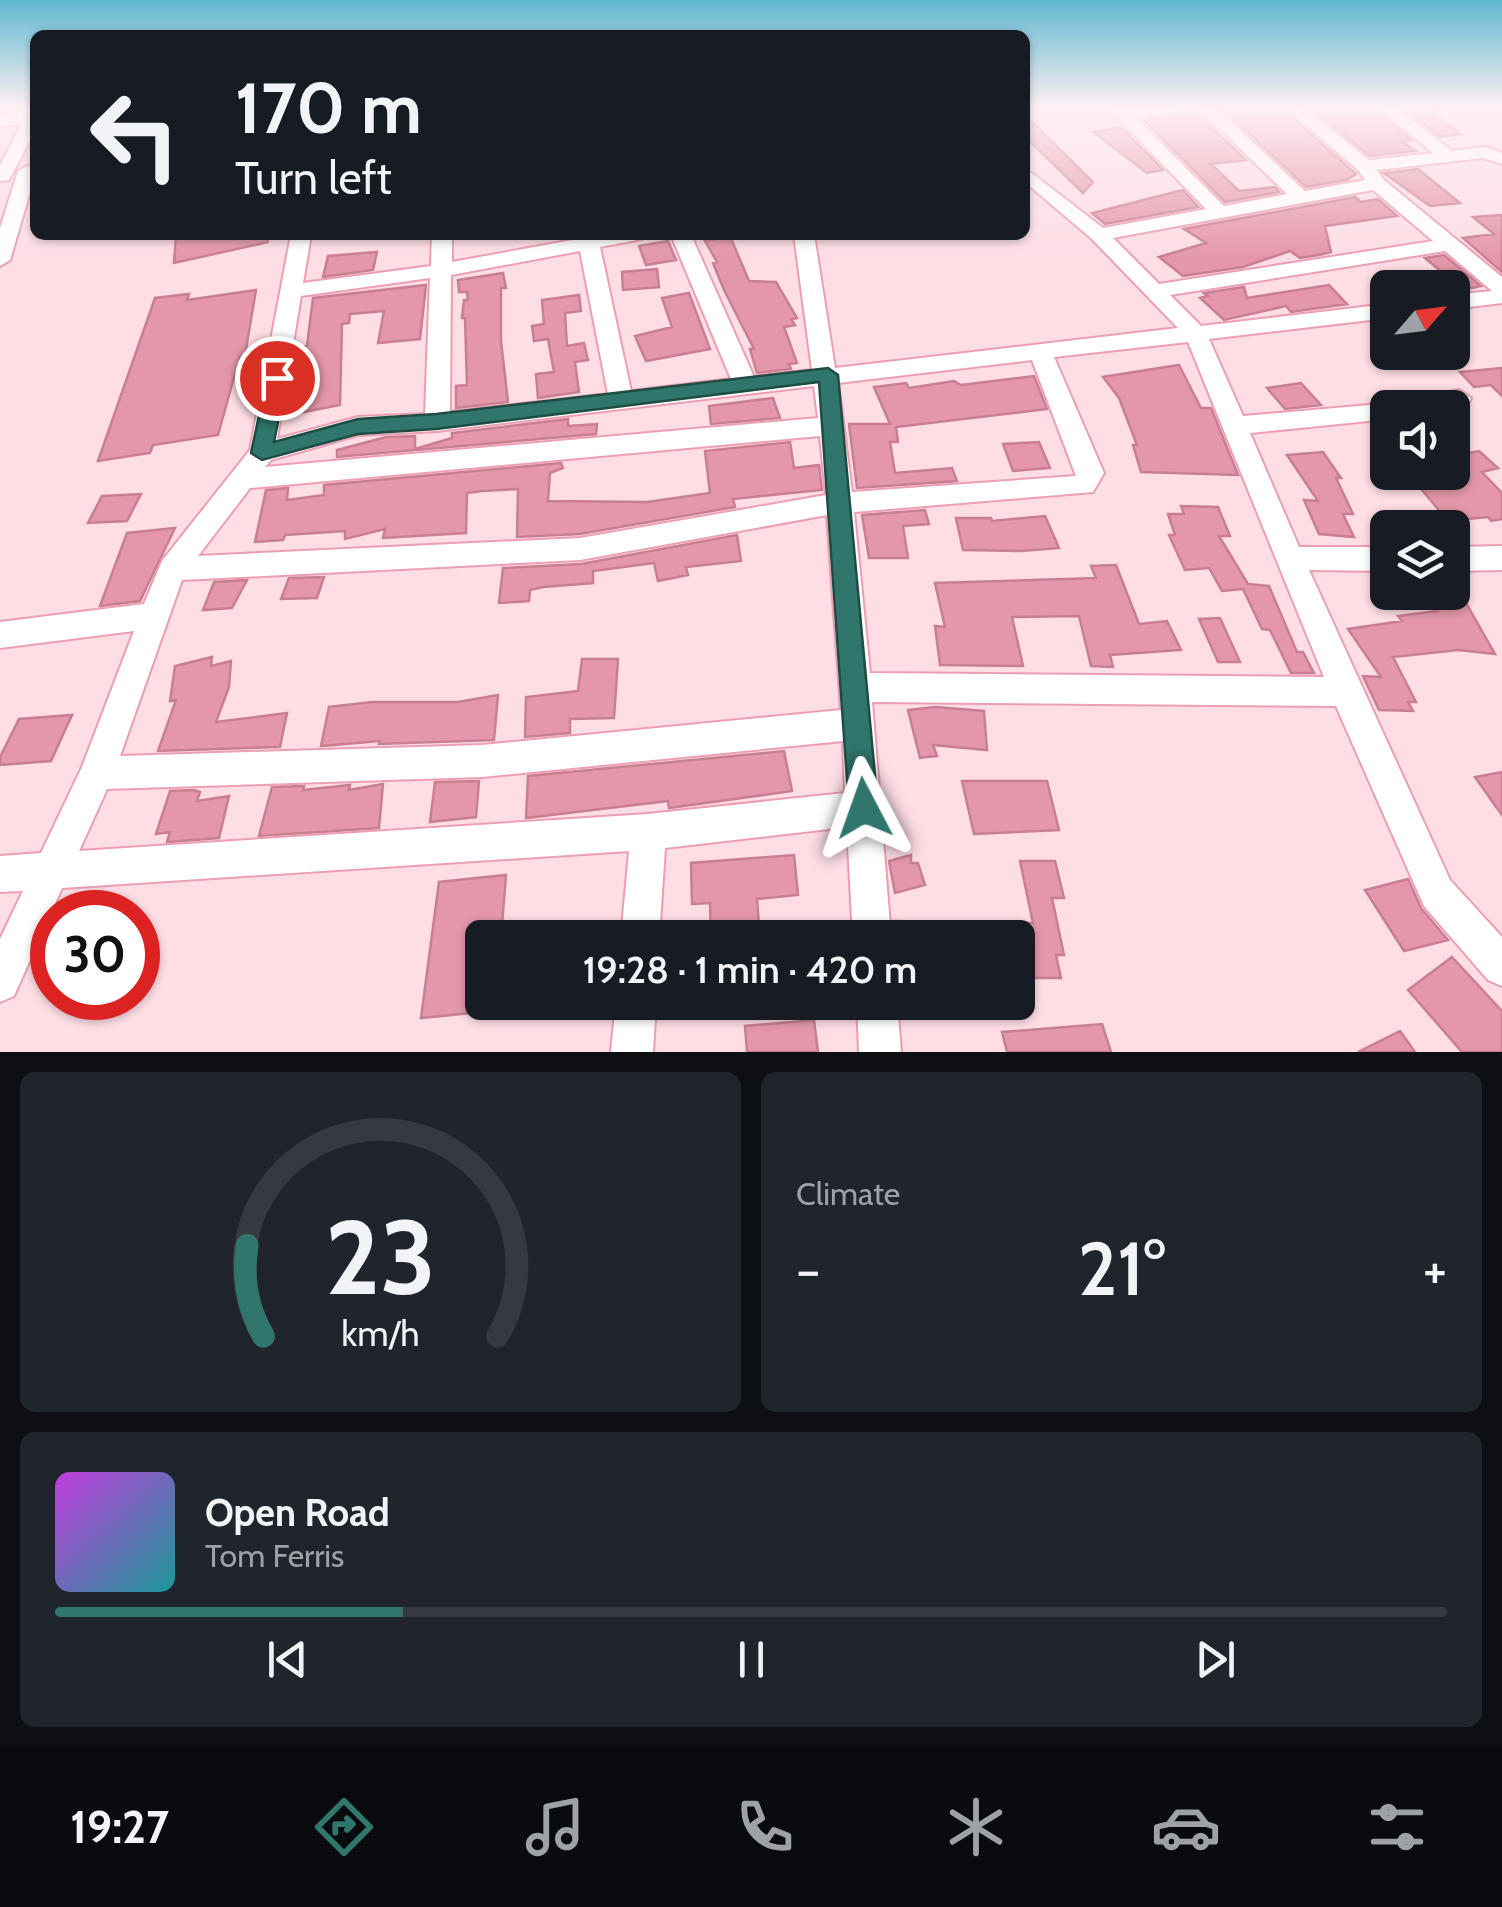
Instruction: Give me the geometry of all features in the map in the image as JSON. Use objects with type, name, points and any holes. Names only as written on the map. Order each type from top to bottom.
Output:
[{"type":"street","points":[[1166,158],[1219,210]]},
{"type":"street","points":[[1259,158],[1301,197]]},
{"type":"street","points":[[1355,158],[1377,184],[1502,288]]},
{"type":"street","points":[[1365,166],[1431,158]]},
{"type":"street","points":[[2,176],[30,170]]},
{"type":"street","points":[[0,260],[30,173]]},
{"type":"street","points":[[1030,177],[1099,235],[1196,334],[1346,692],[1437,893],[1502,966]]},
{"type":"street","points":[[1099,235],[1377,184]]},
{"type":"street","points":[[0,982],[98,774],[172,569],[262,453],[300,240]]},
{"type":"street","points":[[436,422],[442,240]]},
{"type":"street","points":[[292,292],[439,271],[582,240]]},
{"type":"street","points":[[587,240],[621,398]]},
{"type":"street","points":[[684,240],[744,384]]},
{"type":"street","points":[[805,240],[833,426],[856,686],[871,920]]},
{"type":"street","points":[[1151,292],[1449,244]]},
{"type":"street","points":[[1470,300],[1502,296]]},
{"type":"street","points":[[262,453],[358,426],[436,422],[1370,313]]},
{"type":"street","points":[[172,569],[580,549],[840,503],[1084,485],[1091,472],[1040,352]]},
{"type":"street","points":[[1234,426],[1370,412]]},
{"type":"street","points":[[241,479],[833,426]]},
{"type":"street","points":[[1289,558],[1370,559]]},
{"type":"street","points":[[1470,559],[1502,558]]},
{"type":"street","points":[[0,634],[154,616]]},
{"type":"street","points":[[856,686],[1346,692]]},
{"type":"street","points":[[98,774],[482,761],[858,724]]},
{"type":"street","points":[[0,874],[648,832],[864,808]]},
{"type":"street","points":[[641,920],[648,832]]},
{"type":"street","points":[[632,1052],[635,1020]]},
{"type":"street","points":[[877,1020],[880,1052]]},
{"type":"building","points":[[1047,158],[1069,158],[1093,182],[1083,193]]},
{"type":"building","points":[[1127,158],[1151,158],[1163,170],[1147,173]]},
{"type":"building","points":[[1182,158],[1244,158],[1211,164],[1239,191],[1275,187],[1279,192],[1225,202]]},
{"type":"building","points":[[1275,158],[1338,158],[1356,174],[1346,180],[1306,187]]},
{"type":"building","points":[[1418,169],[1460,203],[1430,206],[1384,173]]},
{"type":"building","points":[[1183,190],[1198,207],[1105,224],[1092,213]]},
{"type":"building","points":[[1355,197],[1361,202],[1378,199],[1397,216],[1325,226],[1331,252],[1319,255],[1300,258],[1290,251],[1243,267],[1183,276],[1159,257],[1206,243],[1184,229]]},
{"type":"building","points":[[1502,215],[1502,272],[1463,238],[1494,234],[1473,217]]},
{"type":"building","points":[[176,240],[268,240],[268,242],[174,263]]},
{"type":"building","points":[[732,240],[749,281],[776,282],[797,318],[791,319],[795,325],[784,327],[797,363],[789,364],[791,369],[757,373],[750,349],[754,349],[705,241]]},
{"type":"building","points":[[668,241],[676,260],[646,265],[639,246]]},
{"type":"building","points":[[377,252],[373,270],[323,277],[328,256]]},
{"type":"building","points":[[1444,255],[1462,270],[1439,270],[1425,258]]},
{"type":"building","points":[[657,269],[659,287],[623,290],[622,272]]},
{"type":"building","points":[[503,273],[506,288],[501,288],[501,341],[508,402],[456,408],[456,386],[467,385],[462,318],[464,300],[468,300],[467,292],[459,292],[458,280]]},
{"type":"building","points":[[1470,277],[1481,286],[1470,288]]},
{"type":"building","points":[[426,285],[420,339],[378,343],[384,311],[350,314],[349,323],[342,324],[340,405],[294,414],[299,347],[307,346],[313,298]]},
{"type":"building","points":[[1329,285],[1347,304],[1291,312],[1286,306],[1224,320],[1200,298],[1208,296],[1204,293],[1244,287],[1247,298]]},
{"type":"building","points":[[256,290],[245,355],[240,356],[218,435],[153,445],[150,453],[98,461],[155,298],[189,294],[187,300]]},
{"type":"building","points":[[689,293],[710,349],[646,361],[635,336],[672,327],[662,298]]},
{"type":"building","points":[[579,295],[581,311],[565,313],[567,346],[584,343],[588,360],[575,362],[579,392],[538,398],[536,374],[554,372],[548,339],[534,341],[532,326],[544,324],[542,300]]},
{"type":"building","points":[[1179,365],[1201,408],[1211,408],[1238,475],[1141,472],[1133,445],[1137,445],[1119,398],[1103,377]]},
{"type":"building","points":[[1502,368],[1502,396],[1491,385],[1474,387],[1460,372]]},
{"type":"building","points":[[1034,376],[1047,409],[896,427],[898,442],[890,442],[895,473],[952,468],[957,481],[857,488],[849,424],[890,424],[874,387],[906,383],[909,388],[954,381],[961,385]]},
{"type":"building","points":[[1301,383],[1321,405],[1285,409],[1267,388]]},
{"type":"building","points":[[773,398],[780,418],[711,424],[709,406]]},
{"type":"building","points":[[568,419],[568,426],[597,424],[596,434],[337,457],[337,450],[386,437],[415,436],[415,449],[452,438],[452,433]]},
{"type":"building","points":[[790,442],[794,468],[819,465],[822,490],[733,499],[735,507],[580,534],[517,537],[518,489],[482,491],[467,493],[466,533],[383,538],[385,529],[345,539],[345,531],[285,535],[283,540],[255,542],[266,490],[288,488],[287,500],[324,495],[324,485],[561,463],[563,468],[550,473],[548,501],[647,502],[710,493],[705,451]]},
{"type":"building","points":[[1039,442],[1050,468],[1013,471],[1003,444]]},
{"type":"building","points":[[1479,451],[1498,468],[1482,472],[1502,493],[1502,519],[1470,519],[1470,510],[1439,510],[1422,490],[1470,490],[1470,453]]},
{"type":"building","points":[[1323,452],[1341,478],[1336,478],[1353,514],[1343,514],[1354,537],[1319,534],[1304,500],[1318,501],[1287,455]]},
{"type":"building","points":[[141,494],[127,521],[88,523],[102,496]]},
{"type":"building","points":[[1181,506],[1218,507],[1230,536],[1219,536],[1248,584],[1269,586],[1297,652],[1303,652],[1314,673],[1291,673],[1270,630],[1262,629],[1243,589],[1222,591],[1209,568],[1185,570],[1169,535],[1175,535],[1168,514],[1184,514]]},
{"type":"building","points":[[925,510],[929,524],[903,526],[908,558],[869,558],[862,515]]},
{"type":"building","points":[[1045,516],[1059,548],[963,550],[956,518],[992,521]]},
{"type":"building","points":[[175,528],[140,601],[100,606],[127,533]]},
{"type":"building","points":[[737,535],[741,561],[686,567],[688,575],[658,581],[654,563],[593,571],[593,583],[543,587],[530,590],[529,601],[499,603],[503,568],[581,564]]},
{"type":"building","points":[[1116,565],[1139,624],[1167,621],[1181,650],[1110,655],[1113,667],[1091,666],[1079,616],[1012,617],[1023,666],[940,665],[935,626],[945,627],[935,583],[1096,578],[1091,566]]},
{"type":"building","points":[[324,577],[317,598],[281,599],[289,578]]},
{"type":"building","points":[[247,580],[232,608],[203,610],[214,582]]},
{"type":"building","points":[[1470,610],[1495,654],[1458,650],[1393,657],[1416,702],[1408,702],[1413,711],[1379,710],[1363,676],[1381,677],[1348,629],[1437,611]]},
{"type":"building","points":[[1220,618],[1240,662],[1218,662],[1199,619]]},
{"type":"building","points":[[212,657],[211,666],[231,661],[229,687],[216,722],[287,713],[280,747],[158,751],[176,700],[170,701],[175,666]]},
{"type":"building","points":[[582,659],[618,659],[614,718],[570,719],[570,733],[525,737],[526,697],[578,691]]},
{"type":"building","points":[[498,695],[494,740],[321,746],[329,707],[372,702],[458,702]]},
{"type":"building","points":[[935,707],[984,711],[987,750],[933,745],[937,756],[920,758],[908,710]]},
{"type":"building","points":[[72,715],[51,761],[0,765],[0,757],[19,719]]},
{"type":"building","points":[[784,751],[792,791],[669,808],[668,801],[526,818],[528,776]]},
{"type":"building","points":[[1502,772],[1502,815],[1475,777]]},
{"type":"building","points":[[479,781],[476,817],[430,822],[435,782]]},
{"type":"building","points":[[962,781],[1047,781],[1059,830],[974,834]]},
{"type":"building","points":[[383,784],[379,828],[259,836],[272,787],[304,786],[303,790],[350,785],[349,790]]},
{"type":"building","points":[[170,791],[200,792],[197,801],[229,796],[219,838],[167,842],[170,832],[156,834]]},
{"type":"building","points":[[794,855],[798,895],[757,899],[759,920],[710,920],[710,903],[692,904],[691,863]]},
{"type":"building","points":[[911,855],[911,863],[918,863],[925,885],[895,893],[889,861]]},
{"type":"building","points":[[1020,861],[1055,861],[1064,898],[1052,898],[1064,955],[1056,955],[1061,978],[1035,978],[1032,920]]},
{"type":"building","points":[[506,875],[502,920],[465,920],[465,1014],[421,1018],[439,882]]},
{"type":"building","points":[[1408,879],[1421,908],[1448,940],[1404,951],[1365,890]]},
{"type":"building","points":[[1452,957],[1502,1011],[1502,1052],[1462,1052],[1408,990]]},
{"type":"building","points":[[814,1020],[818,1052],[747,1052],[745,1026]]},
{"type":"building","points":[[1102,1024],[1111,1052],[1007,1052],[1002,1032]]},
{"type":"building","points":[[1400,1031],[1415,1052],[1358,1052]]},
{"type":"route","points":[[277,378],[262,453],[358,426],[436,422],[828,375],[864,808]]}]
